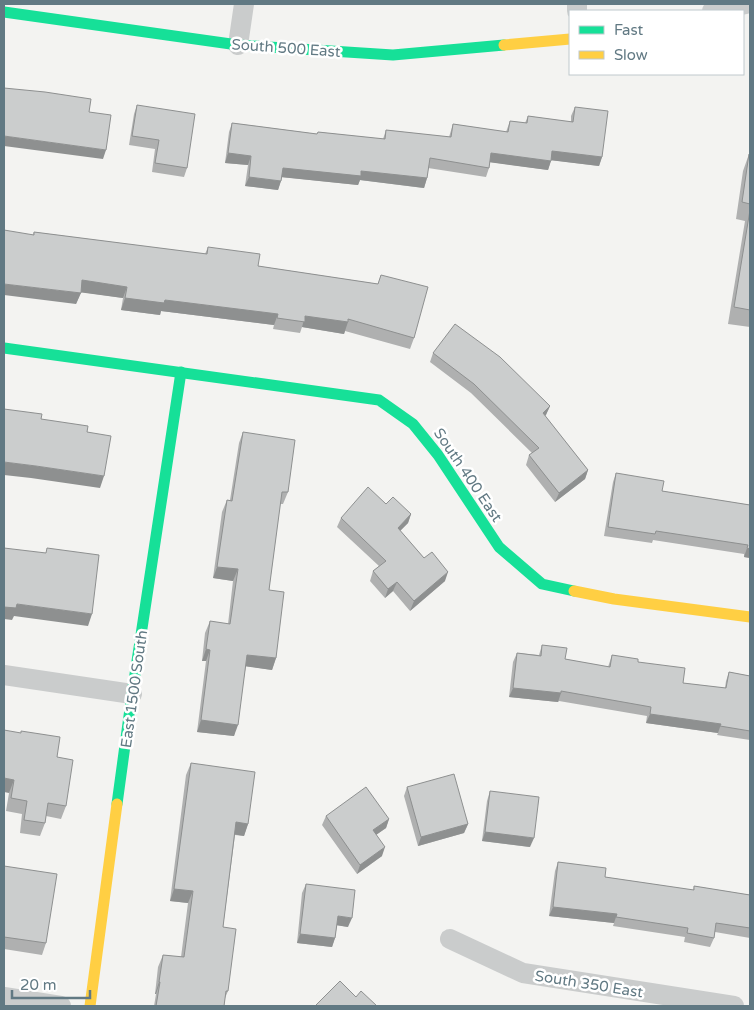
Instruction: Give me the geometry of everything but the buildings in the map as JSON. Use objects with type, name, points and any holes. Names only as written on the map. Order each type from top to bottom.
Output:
[{"type":"street","points":[[238,45],[244,4]]},
{"type":"street","points":[[717,10],[746,4]]},
{"type":"street","name":"South 500 East","points":[[4,12],[238,45],[393,55],[569,39]]},
{"type":"street","name":"South 400 East","points":[[4,348],[379,400],[413,424],[438,455],[499,547],[542,584],[614,599],[750,617]]},
{"type":"street","name":"East 1500 South","points":[[90,1006],[132,694],[181,372]]},
{"type":"street","points":[[4,675],[132,694]]},
{"type":"street","name":"South 350 East","points":[[450,939],[523,973],[734,1006]]},
{"type":"street","points":[[4,997],[61,1006]]},
{"type":"traffic: fast","points":[[4,12],[238,45],[393,55],[504,45]]},
{"type":"traffic: fast","points":[[4,348],[379,400],[413,424],[438,455],[499,547],[542,584],[574,591]]},
{"type":"traffic: fast","points":[[117,804],[181,372]]},
{"type":"traffic: slow","points":[[504,45],[569,39]]},
{"type":"traffic: slow","points":[[574,591],[614,599],[750,617]]},
{"type":"traffic: slow","points":[[90,1006],[117,804]]}]
